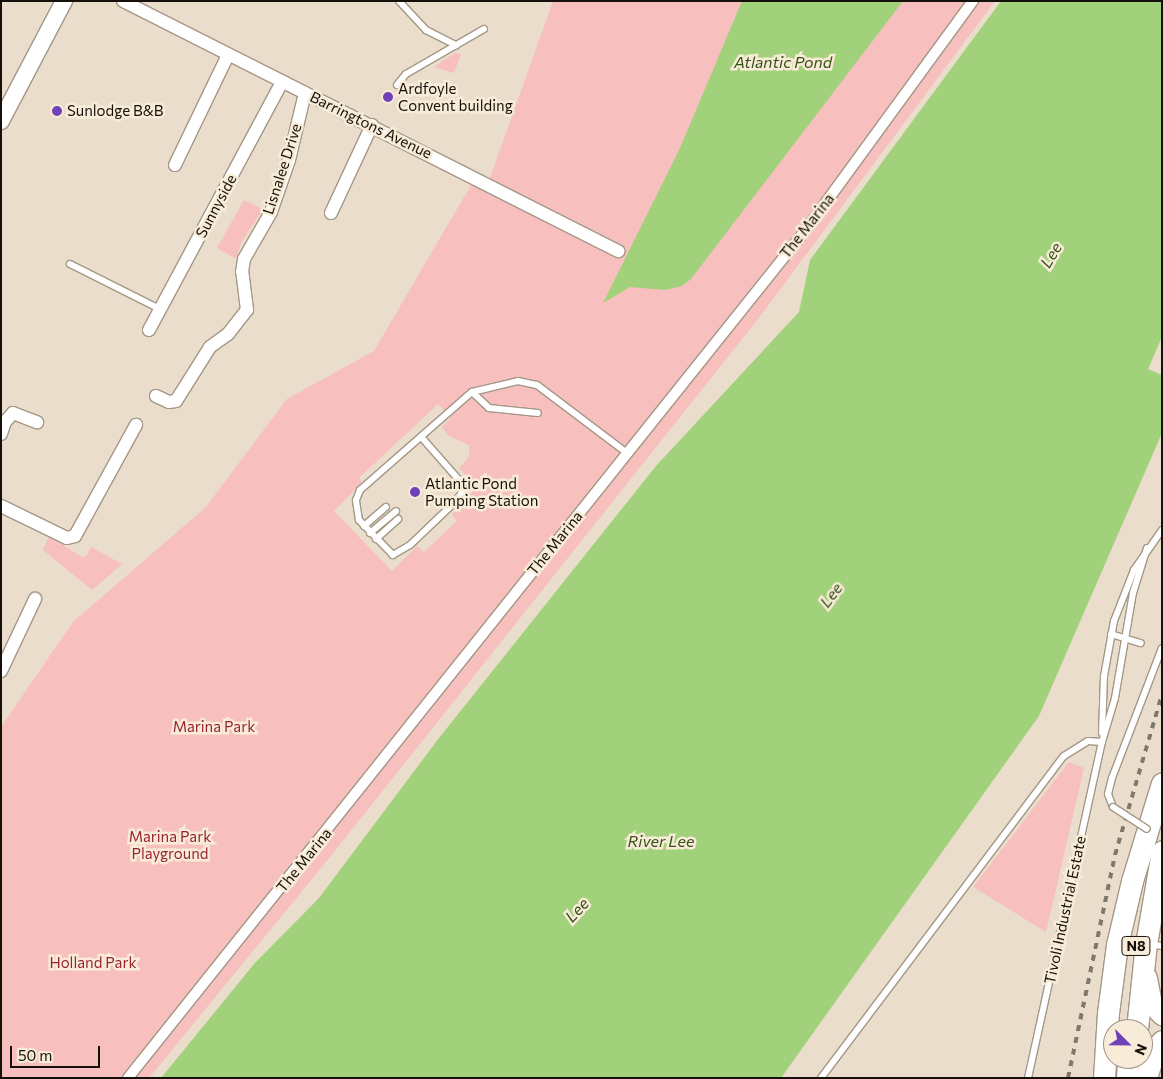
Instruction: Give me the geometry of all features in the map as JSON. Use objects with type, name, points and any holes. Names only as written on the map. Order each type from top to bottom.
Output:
[{"type":"highway","points":[[1104,1078],[1108,1013],[1117,945],[1147,829],[1162,782]]},
{"type":"highway","name":"N8","points":[[1139,1019],[1150,948],[1159,870]]},
{"type":"highway","name":"N8","points":[[1130,1019],[1137,943],[1150,881],[1159,870]]},
{"type":"highway","points":[[1150,948],[1151,1003],[1162,1014]]},
{"type":"highway","points":[[1146,1078],[1154,1050],[1162,1041]]},
{"type":"street","points":[[1,121],[64,1]]},
{"type":"street","name":"Barringtons Avenue","points":[[123,1],[228,56],[372,126],[618,251]]},
{"type":"street","name":"The Marina","points":[[128,1078],[808,227],[973,1]]},
{"type":"street","points":[[176,165],[228,56]]},
{"type":"street","name":"Sunnyside","points":[[149,330],[282,82]]},
{"type":"street","name":"Lisnalee Drive","points":[[156,396],[169,402],[176,401],[210,347],[228,334],[247,310],[242,272],[244,259],[271,212],[289,160],[305,93]]},
{"type":"street","points":[[331,213],[372,126]]},
{"type":"street","points":[[1,434],[5,422],[13,413],[37,422]]},
{"type":"street","points":[[1,506],[67,538],[75,536],[136,425]]},
{"type":"street","points":[[1,671],[6,648],[35,599]]},
{"type":"lane","points":[[399,1],[426,30],[456,44]]},
{"type":"lane","points":[[397,85],[406,74],[456,44],[484,30]]},
{"type":"lane","points":[[70,264],[160,309]]},
{"type":"lane","points":[[423,439],[459,480],[462,490],[460,496],[400,554],[388,552],[364,526],[357,515],[356,500],[360,490],[416,440],[423,439],[472,392],[518,381],[537,385],[627,453]]},
{"type":"lane","points":[[472,392],[489,408],[538,413]]},
{"type":"lane","points":[[364,526],[386,507]]},
{"type":"lane","points":[[370,533],[396,511]]},
{"type":"lane","points":[[376,539],[398,519]]},
{"type":"lane","points":[[1102,742],[1104,676],[1111,634],[1126,588],[1148,548],[1162,530]]},
{"type":"lane","points":[[1102,742],[1120,663],[1133,593],[1148,548]]},
{"type":"lane","points":[[1111,634],[1141,643]]},
{"type":"lane","points":[[1147,829],[1113,807],[1108,794],[1112,778],[1162,648]]},
{"type":"lane","points":[[821,1078],[1064,756],[1088,742],[1102,742]]},
{"type":"lane","name":"Tivoli Industrial Estate","points":[[1028,1078],[1102,742]]},
{"type":"green space","name":"Marina Park","points":[[553,1],[995,1],[758,319],[330,857],[149,1078],[1,1078],[1,727],[73,622],[206,507],[287,399],[374,351],[471,185],[485,192]],"holes":[[[438,404],[451,418],[442,427],[447,435],[469,445],[469,457],[459,468],[471,481],[472,492],[452,515],[457,521],[424,552],[417,546],[392,571],[334,511],[362,483],[359,478]]]},
{"type":"green space","points":[[455,53],[461,54],[454,73],[434,67]]},
{"type":"green space","points":[[244,200],[263,209],[241,243],[236,259],[217,248]]},
{"type":"green space","points":[[49,536],[82,557],[86,556],[91,547],[122,564],[92,590],[43,550]]},
{"type":"green space","points":[[1069,762],[1084,768],[1046,932],[973,887]]},
{"type":"water","name":"Atlantic Pond","points":[[742,1],[903,1],[691,279],[682,286],[665,290],[630,287],[603,303],[680,148]]},
{"type":"water","name":"River Lee","points":[[1001,1],[1162,1],[1162,337],[1148,369],[1162,375],[1162,433],[1039,716],[781,1078],[161,1078],[254,964],[319,898],[439,738],[656,466],[799,312],[810,260]]},
{"type":"railway","points":[[1068,1078],[1115,855],[1162,694]]},
{"type":"place","name":"Ardfoyle Convent building","points":[[388,97]]},
{"type":"place","name":"Sunlodge B&B","points":[[57,111]]},
{"type":"place","name":"Atlantic Pond Pumping Station","points":[[415,492]]},
{"type":"water label","name":"Lee","points":[[1051,255]]},
{"type":"water label","name":"Lee","points":[[831,595]]},
{"type":"water label","name":"Lee","points":[[577,910]]},
{"type":"park label","name":"Marina Park Playground","points":[[170,844]]},
{"type":"park label","name":"Holland Park","points":[[93,963]]}]
